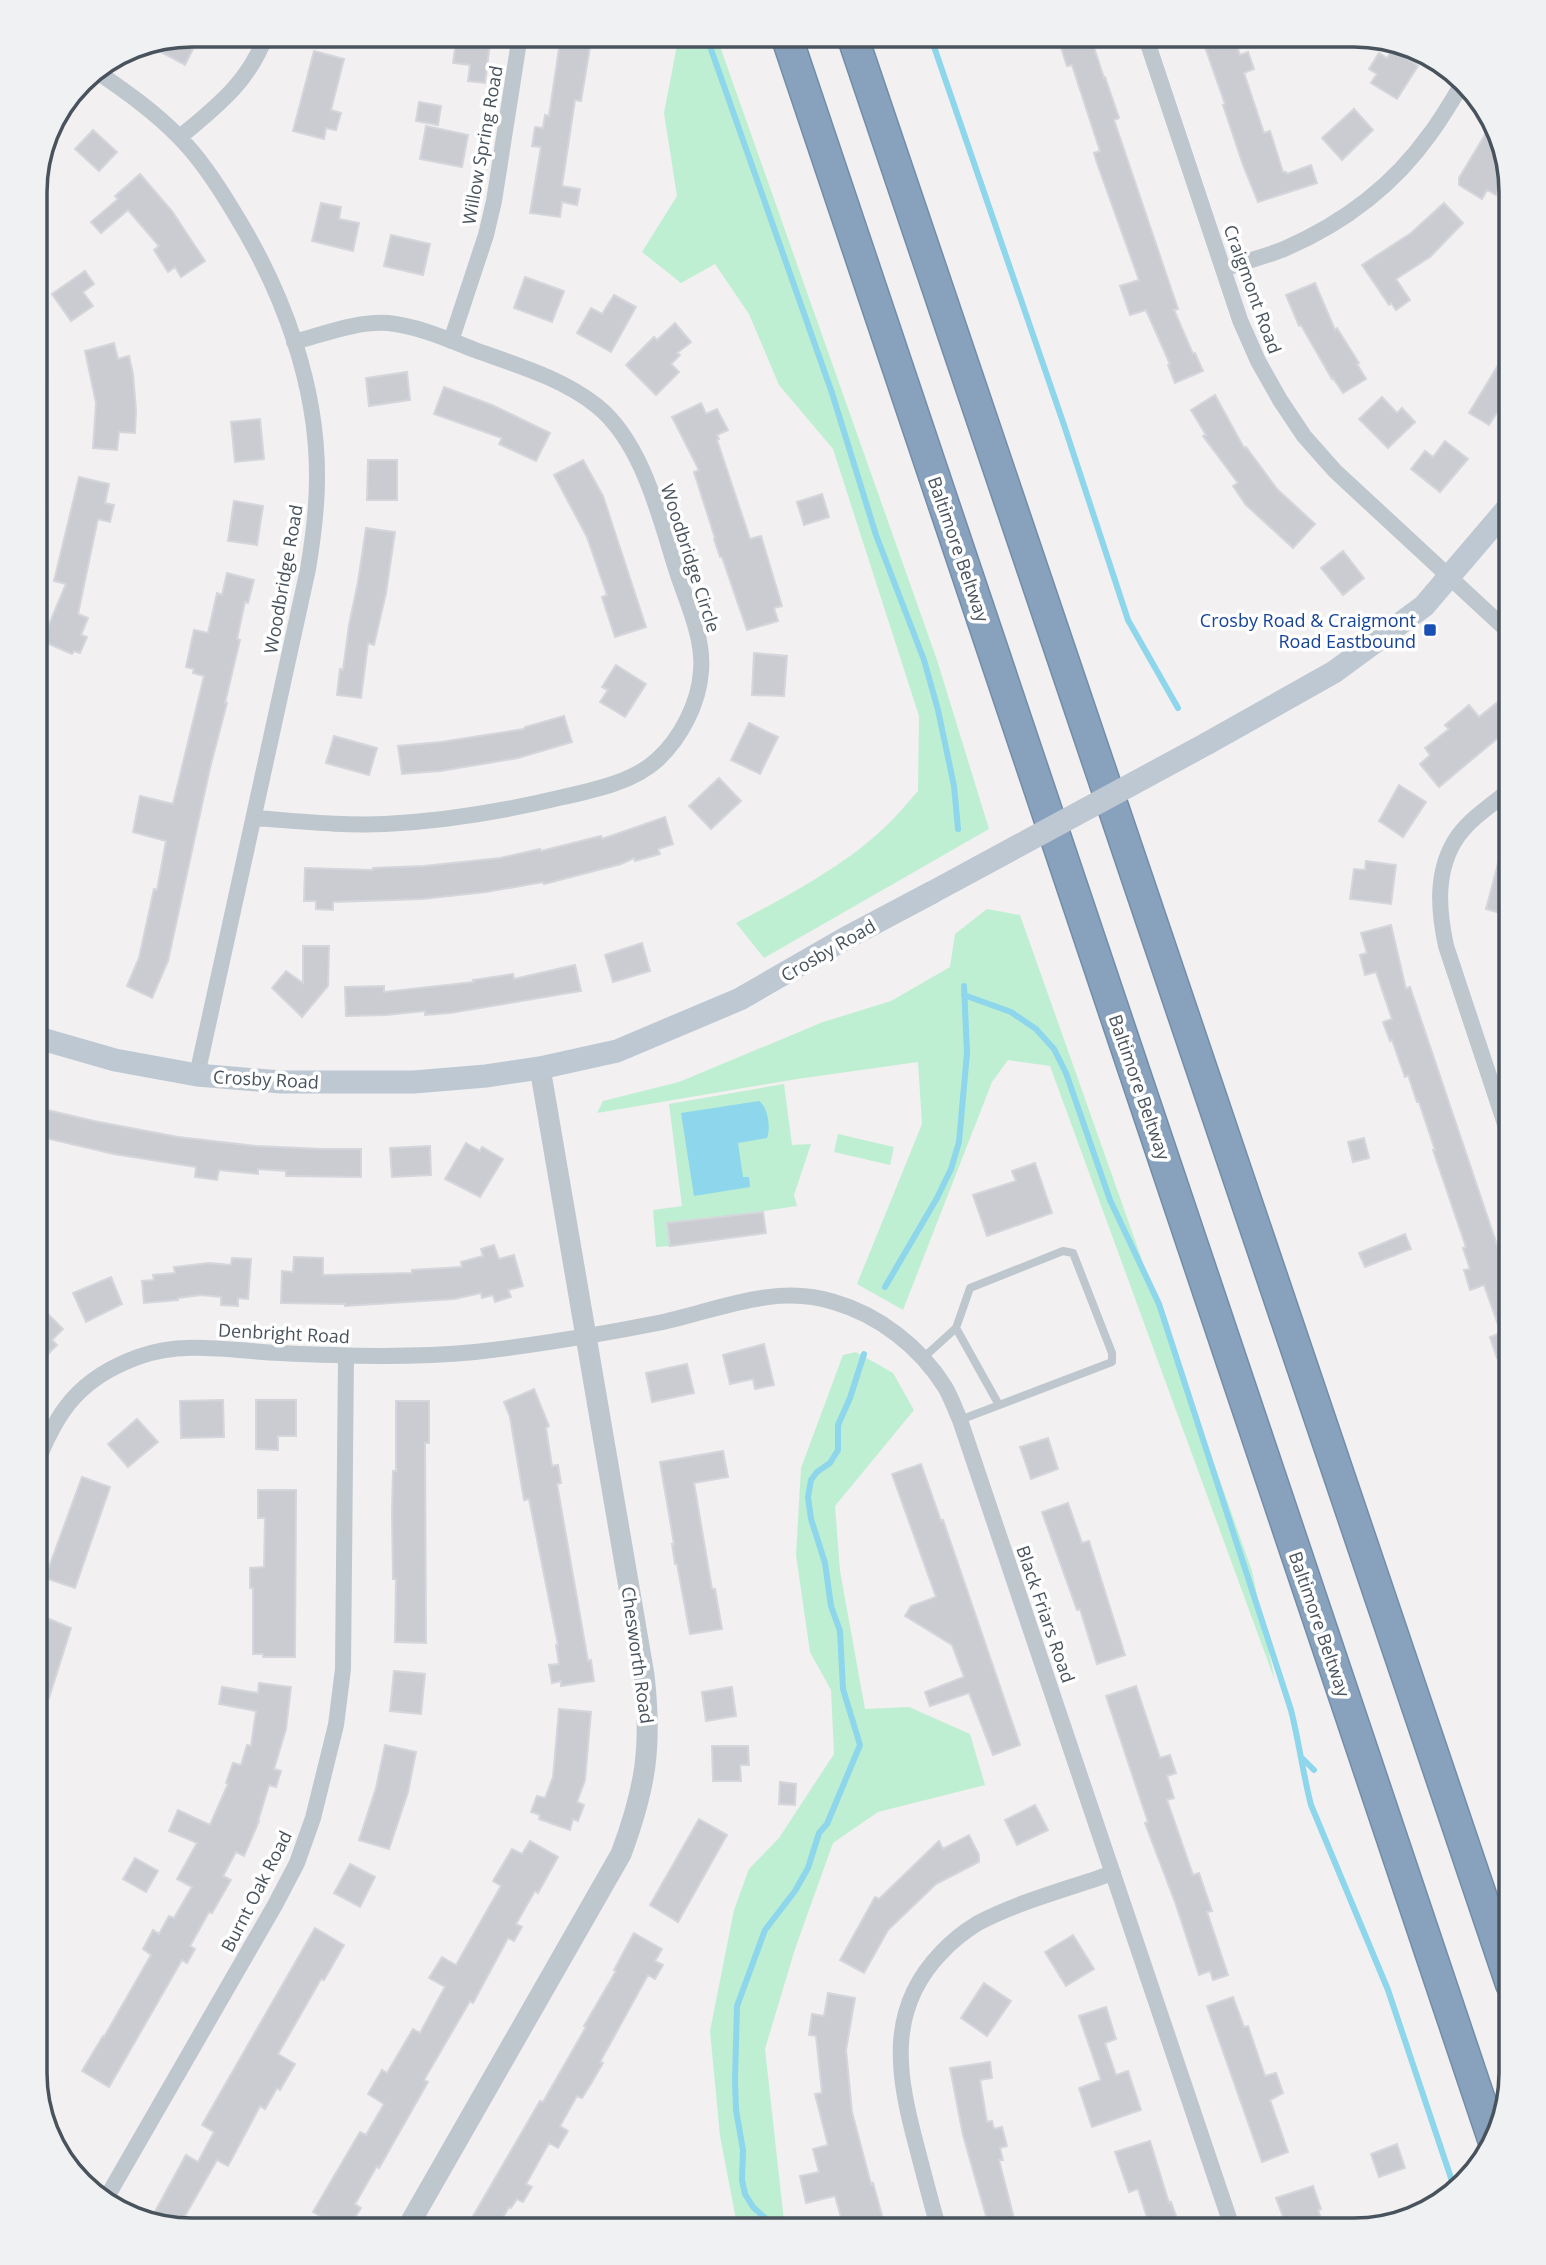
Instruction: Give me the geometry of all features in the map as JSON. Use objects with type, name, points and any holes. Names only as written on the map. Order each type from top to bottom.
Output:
[{"type":"highway","name":"Baltimore Beltway","points":[[790,48],[1489,2126]]},
{"type":"highway","points":[[856,48],[1499,1949]]},
{"type":"highway","points":[[869,48],[893,160]]},
{"type":"main road","name":"Crosby Road","points":[[48,1041],[115,1060],[197,1074],[281,1082],[414,1082],[486,1076],[540,1068],[617,1051],[740,999],[846,938],[1290,698],[1345,664],[1424,606],[1499,518]]},
{"type":"street","points":[[180,137],[224,100],[244,78],[262,48]]},
{"type":"street","name":"Willow Spring Road","points":[[451,341],[486,235],[494,201],[518,48]]},
{"type":"street","name":"Craigmont Road","points":[[1149,48],[1223,269],[1258,361],[1280,400],[1304,436],[1335,471],[1499,623]]},
{"type":"street","name":"Woodbridge Road","points":[[104,77],[180,137],[220,189],[252,242],[278,295],[295,342],[308,392],[314,432],[317,477],[315,527],[308,569],[197,1074]]},
{"type":"street","points":[[1223,269],[1282,249],[1351,213],[1383,188],[1411,159],[1457,91]]},
{"type":"street","name":"Woodbridge Circle","points":[[255,818],[383,824],[452,818],[521,807],[586,792],[627,778],[654,762],[672,744],[686,721],[697,692],[701,669],[700,645],[649,487],[619,430],[599,408],[547,377],[411,327],[387,323],[362,324],[295,342]]},
{"type":"street","points":[[1499,798],[1479,814],[1458,837],[1445,862],[1439,893],[1440,919],[1447,946],[1499,1105]]},
{"type":"street","name":"Chesworth Road","points":[[413,2217],[621,1854],[634,1819],[648,1747],[644,1675],[540,1068]]},
{"type":"street","name":"Black Friars Road","points":[[586,1337],[664,1321],[739,1301],[776,1296],[805,1296],[834,1301],[885,1325],[923,1357],[946,1389],[960,1420],[1229,2218]]},
{"type":"street","name":"Denbright Road","points":[[47,1438],[53,1424],[68,1403],[87,1384],[113,1367],[141,1356],[172,1349],[346,1356],[472,1352],[586,1337]]},
{"type":"street","name":"Burnt Oak Road","points":[[110,2192],[275,1905],[297,1863],[313,1818],[336,1725],[343,1669],[346,1356]]},
{"type":"street","points":[[936,2218],[904,2098],[900,2064],[901,2032],[910,2000],[925,1970],[948,1945],[976,1924],[1009,1909],[1113,1873]]},
{"type":"lane","points":[[923,1357],[956,1328],[970,1288],[1063,1251],[1073,1253],[1112,1353],[1112,1362],[960,1420]]},
{"type":"lane","points":[[956,1328],[999,1405]]},
{"type":"green space","points":[[676,48],[721,48],[937,660],[989,829],[764,958],[736,923],[794,892],[852,855],[889,823],[918,791],[919,716],[833,449],[779,385],[749,314],[715,264],[681,283],[642,252],[677,196],[664,113]]},
{"type":"green space","points":[[987,909],[1020,915],[1252,1571],[1275,1681],[1050,1066],[1008,1060],[992,1082],[903,1310],[857,1284],[922,1124],[918,1062],[797,1079],[597,1113],[603,1101],[679,1082],[823,1022],[891,1001],[950,967],[955,934]]},
{"type":"green space","points":[[784,1084],[792,1145],[811,1144],[794,1195],[797,1206],[712,1219],[701,1218],[701,1221],[678,1224],[678,1221],[666,1223],[670,1246],[656,1247],[653,1210],[682,1206],[669,1104]]},
{"type":"green space","points":[[838,1134],[894,1147],[890,1165],[834,1152]]},
{"type":"green space","points":[[856,1352],[893,1373],[914,1410],[835,1506],[840,1571],[865,1709],[909,1707],[970,1734],[985,1785],[878,1812],[833,1843],[795,1949],[765,2049],[784,2218],[736,2217],[720,2136],[710,2031],[734,1910],[749,1869],[779,1838],[834,1754],[831,1690],[810,1652],[796,1555],[801,1468],[843,1355]]},
{"type":"water","points":[[759,1101],[768,1118],[767,1138],[738,1143],[743,1177],[749,1177],[750,1187],[694,1196],[681,1113]]},
{"type":"building","points":[[194,48],[185,65],[159,51]]},
{"type":"building","points":[[455,48],[489,48],[485,83],[468,81],[470,65],[453,63]]},
{"type":"building","points":[[559,48],[590,48],[581,101],[575,100],[562,186],[580,189],[577,205],[562,202],[560,217],[530,213],[541,147],[532,146],[535,127],[543,128],[545,115],[549,116]]},
{"type":"building","points":[[1061,48],[1094,48],[1119,118],[1114,120],[1178,309],[1174,310],[1203,371],[1175,383],[1168,365],[1170,364],[1146,310],[1130,315],[1120,286],[1139,280],[1097,163],[1094,153],[1100,151],[1072,65],[1067,66]]},
{"type":"building","points":[[1205,48],[1238,48],[1240,55],[1248,52],[1254,69],[1244,73],[1264,133],[1270,131],[1283,172],[1287,174],[1311,165],[1317,183],[1258,202],[1243,165],[1223,105],[1225,104]]},
{"type":"building","points":[[314,51],[344,59],[331,110],[341,113],[336,130],[326,128],[324,139],[293,131]]},
{"type":"building","points":[[1391,52],[1404,57],[1418,66],[1397,99],[1371,83],[1377,74],[1369,69],[1379,53],[1387,58]]},
{"type":"building","points":[[419,102],[441,106],[438,125],[416,121]]},
{"type":"building","points":[[1354,109],[1373,130],[1342,160],[1322,138]]},
{"type":"building","points":[[426,126],[468,135],[462,167],[420,159]]},
{"type":"building","points":[[93,130],[117,152],[99,171],[75,149]]},
{"type":"building","points":[[1486,133],[1494,155],[1499,190],[1496,195],[1487,190],[1482,199],[1459,185],[1459,178]]},
{"type":"building","points":[[140,174],[172,211],[205,261],[181,277],[175,267],[168,272],[154,250],[159,246],[128,210],[101,233],[91,222],[118,199],[115,196]]},
{"type":"building","points":[[321,203],[341,207],[339,219],[359,223],[353,251],[312,241]]},
{"type":"building","points":[[1444,203],[1463,223],[1430,257],[1396,279],[1410,300],[1396,310],[1391,303],[1389,305],[1362,265],[1411,233]]},
{"type":"building","points":[[391,235],[430,244],[423,275],[384,266]]},
{"type":"building","points":[[85,271],[94,284],[83,292],[93,306],[71,321],[52,294]]},
{"type":"building","points":[[525,277],[564,291],[552,322],[514,308]]},
{"type":"building","points":[[1315,283],[1335,330],[1337,328],[1366,379],[1343,393],[1301,325],[1299,326],[1286,295]]},
{"type":"building","points":[[614,295],[636,307],[611,352],[577,333],[591,308],[602,314]]},
{"type":"building","points":[[675,323],[691,342],[677,353],[680,355],[671,364],[679,372],[656,395],[626,365],[654,337],[657,340]]},
{"type":"building","points":[[114,343],[118,359],[129,356],[136,410],[135,433],[119,432],[117,450],[93,448],[96,403],[85,351]]},
{"type":"building","points":[[1499,364],[1499,411],[1489,425],[1469,413]]},
{"type":"building","points":[[407,372],[410,400],[369,406],[366,378]]},
{"type":"building","points":[[444,387],[492,405],[550,433],[536,461],[499,444],[502,438],[434,414]]},
{"type":"building","points":[[1215,395],[1244,448],[1246,447],[1277,489],[1315,524],[1293,548],[1246,505],[1233,486],[1238,483],[1203,436],[1206,435],[1191,410]]},
{"type":"building","points":[[1382,397],[1397,413],[1402,408],[1415,422],[1388,448],[1359,419]]},
{"type":"building","points":[[701,403],[706,414],[717,409],[728,430],[717,435],[717,440],[750,539],[761,536],[782,606],[774,608],[778,621],[747,630],[714,539],[694,472],[699,470],[672,417]]},
{"type":"building","points":[[260,419],[264,459],[235,462],[231,422]]},
{"type":"building","points":[[1445,441],[1468,459],[1440,492],[1411,469],[1425,451],[1433,457]]},
{"type":"building","points":[[368,460],[397,460],[397,500],[367,500]]},
{"type":"building","points":[[583,460],[603,496],[646,627],[615,637],[602,597],[607,595],[587,537],[554,475]]},
{"type":"building","points":[[79,477],[109,484],[105,503],[114,505],[110,522],[98,519],[78,614],[88,618],[81,635],[87,637],[80,653],[74,651],[72,654],[48,643],[48,627],[66,584],[54,581]]},
{"type":"building","points":[[822,494],[829,517],[804,525],[797,502]]},
{"type":"building","points":[[234,501],[263,506],[257,545],[228,541]]},
{"type":"building","points":[[366,528],[395,532],[386,593],[374,645],[368,643],[361,698],[337,695]]},
{"type":"building","points":[[1343,551],[1364,578],[1343,595],[1321,568]]},
{"type":"building","points":[[227,573],[254,580],[248,603],[245,602],[227,703],[168,961],[152,998],[127,986],[139,958],[154,889],[157,890],[166,841],[133,832],[140,796],[173,804],[204,676],[193,673],[194,669],[186,667],[194,630],[208,633],[217,593],[222,595]]},
{"type":"building","points":[[754,653],[787,656],[784,696],[752,695]]},
{"type":"building","points":[[616,665],[646,684],[625,717],[600,702],[608,690],[602,687]]},
{"type":"building","points":[[1499,701],[1499,737],[1439,787],[1420,764],[1430,755],[1425,748],[1449,729],[1445,725],[1469,705],[1479,717]]},
{"type":"building","points":[[564,716],[572,742],[518,758],[440,771],[402,774],[398,746],[524,729]]},
{"type":"building","points":[[749,723],[778,737],[760,774],[731,760]]},
{"type":"building","points":[[334,736],[377,748],[369,775],[326,763]]},
{"type":"building","points":[[719,778],[741,801],[711,829],[689,806]]},
{"type":"building","points":[[1399,785],[1426,802],[1403,837],[1379,821]]},
{"type":"building","points":[[665,817],[673,844],[658,849],[660,854],[635,861],[634,858],[621,864],[544,884],[543,882],[422,899],[333,902],[333,910],[316,909],[316,901],[304,901],[305,868],[373,870],[500,858],[601,836],[602,839]]},
{"type":"building","points":[[1499,860],[1499,913],[1486,909]]},
{"type":"building","points":[[1366,861],[1396,865],[1391,904],[1350,899],[1354,869],[1365,870]]},
{"type":"building","points":[[1391,925],[1406,989],[1410,987],[1499,1251],[1499,1327],[1484,1285],[1470,1290],[1464,1270],[1470,1269],[1463,1248],[1466,1247],[1419,1102],[1408,1075],[1405,1077],[1383,1022],[1392,1019],[1376,972],[1365,975],[1360,955],[1367,953],[1361,933]]},
{"type":"building","points":[[642,943],[650,971],[613,982],[605,955]]},
{"type":"building","points":[[303,946],[329,946],[328,986],[302,1017],[272,988],[286,971],[303,983]]},
{"type":"building","points":[[575,965],[581,991],[450,1013],[425,1015],[425,1011],[346,1016],[345,987],[384,986],[384,992],[474,982],[473,980],[513,974],[514,979]]},
{"type":"building","points":[[48,1110],[178,1137],[257,1146],[361,1149],[361,1177],[286,1176],[286,1171],[258,1169],[258,1174],[219,1170],[217,1180],[195,1177],[196,1167],[114,1154],[47,1138]]},
{"type":"building","points":[[1364,1138],[1369,1158],[1353,1162],[1348,1142]]},
{"type":"building","points":[[466,1143],[480,1151],[482,1147],[503,1159],[480,1197],[445,1179]]},
{"type":"building","points":[[430,1146],[431,1175],[392,1177],[390,1148]]},
{"type":"building","points":[[1035,1163],[1052,1213],[987,1236],[973,1195],[1016,1181],[1012,1171]]},
{"type":"building","points":[[763,1212],[766,1233],[670,1246],[667,1223]]},
{"type":"building","points":[[1405,1234],[1411,1249],[1365,1267],[1359,1253]]},
{"type":"building","points":[[494,1245],[499,1259],[514,1255],[523,1286],[508,1290],[511,1297],[495,1302],[493,1295],[482,1298],[481,1293],[454,1299],[345,1306],[281,1303],[282,1271],[293,1272],[294,1257],[323,1258],[323,1275],[412,1273],[412,1270],[462,1267],[461,1262],[483,1256],[481,1249]]},
{"type":"building","points":[[232,1258],[251,1259],[248,1299],[238,1298],[238,1306],[221,1305],[221,1297],[201,1295],[144,1303],[142,1281],[154,1280],[153,1275],[175,1273],[174,1267],[209,1263],[231,1265]]},
{"type":"building","points":[[111,1277],[122,1304],[86,1322],[73,1293]]},
{"type":"building","points":[[47,1313],[63,1329],[52,1340],[57,1345],[47,1355]]},
{"type":"building","points":[[1499,1334],[1499,1357],[1497,1358],[1490,1337]]},
{"type":"building","points":[[764,1344],[774,1385],[755,1389],[753,1379],[730,1384],[723,1355]]},
{"type":"building","points":[[687,1364],[694,1393],[652,1402],[646,1373]]},
{"type":"building","points":[[534,1389],[549,1426],[546,1428],[552,1466],[558,1465],[561,1483],[557,1484],[588,1661],[591,1660],[594,1681],[561,1686],[561,1681],[552,1683],[549,1665],[559,1664],[558,1645],[529,1499],[524,1500],[510,1417],[504,1402]]},
{"type":"building","points":[[223,1400],[224,1437],[181,1438],[180,1401]]},
{"type":"building","points":[[256,1400],[296,1400],[296,1436],[278,1436],[278,1450],[256,1449]]},
{"type":"building","points":[[396,1401],[429,1401],[429,1443],[425,1443],[426,1643],[395,1642],[396,1579],[393,1579],[392,1512],[393,1471],[396,1471]]},
{"type":"building","points":[[137,1419],[158,1442],[128,1467],[108,1444]]},
{"type":"building","points":[[1048,1438],[1058,1469],[1031,1479],[1020,1447]]},
{"type":"building","points":[[723,1451],[728,1477],[694,1483],[712,1589],[715,1589],[722,1629],[690,1634],[675,1564],[660,1462]]},
{"type":"building","points":[[921,1464],[941,1521],[943,1520],[1020,1745],[993,1755],[969,1693],[930,1706],[925,1692],[964,1677],[952,1645],[905,1616],[911,1606],[936,1597],[892,1474]]},
{"type":"building","points":[[82,1477],[110,1487],[75,1588],[47,1579],[47,1572]]},
{"type":"building","points":[[258,1490],[296,1490],[295,1657],[263,1657],[263,1654],[253,1654],[253,1588],[250,1588],[250,1568],[264,1567],[265,1518],[258,1518]]},
{"type":"building","points":[[1068,1503],[1082,1543],[1089,1541],[1125,1655],[1097,1664],[1080,1609],[1077,1610],[1042,1512]]},
{"type":"building","points":[[47,1618],[71,1628],[47,1697]]},
{"type":"building","points":[[394,1671],[425,1674],[421,1714],[390,1711]]},
{"type":"building","points":[[259,1683],[291,1687],[286,1729],[274,1769],[281,1771],[276,1787],[269,1785],[259,1821],[244,1856],[236,1852],[223,1876],[231,1880],[190,1946],[195,1949],[187,1963],[182,1960],[109,2087],[82,2071],[151,1955],[143,1949],[153,1930],[159,1934],[169,1916],[174,1918],[192,1887],[177,1879],[197,1843],[169,1831],[178,1810],[210,1825],[228,1784],[226,1783],[233,1763],[241,1765],[247,1745],[251,1746],[256,1711],[219,1704],[222,1687],[258,1693]]},
{"type":"building","points":[[1136,1686],[1160,1758],[1170,1755],[1176,1773],[1167,1776],[1174,1798],[1167,1800],[1193,1875],[1199,1873],[1212,1911],[1207,1912],[1228,1975],[1213,1980],[1210,1971],[1199,1975],[1145,1823],[1148,1822],[1106,1696]]},
{"type":"building","points":[[732,1687],[736,1716],[706,1721],[702,1692]]},
{"type":"building","points":[[559,1709],[591,1712],[585,1780],[577,1802],[584,1805],[578,1821],[573,1819],[570,1830],[539,1819],[540,1815],[531,1812],[537,1796],[545,1798],[553,1777]]},
{"type":"building","points":[[385,1745],[416,1752],[408,1792],[389,1849],[359,1840],[376,1788]]},
{"type":"building","points":[[712,1746],[748,1746],[749,1765],[740,1765],[741,1781],[713,1781]]},
{"type":"building","points":[[780,1782],[796,1784],[795,1805],[779,1804]]},
{"type":"building","points":[[1035,1805],[1048,1830],[1017,1845],[1005,1820]]},
{"type":"building","points":[[699,1819],[727,1835],[678,1922],[650,1905]]},
{"type":"building","points":[[969,1835],[979,1855],[979,1862],[936,1884],[888,1930],[864,1973],[840,1960],[875,1897],[879,1899],[939,1841],[943,1849]]},
{"type":"building","points":[[530,1841],[558,1857],[538,1893],[535,1891],[516,1924],[522,1927],[514,1941],[508,1938],[473,2003],[470,2001],[424,2080],[428,2082],[379,2168],[377,2166],[355,2204],[361,2208],[355,2217],[322,2217],[313,2212],[360,2132],[366,2135],[384,2104],[368,2094],[382,2070],[387,2073],[413,2029],[420,2033],[445,1987],[429,1978],[442,1957],[456,1965],[501,1886],[493,1881],[512,1849],[522,1854]]},
{"type":"building","points":[[135,1858],[158,1871],[146,1892],[123,1879]]},
{"type":"building","points":[[350,1864],[375,1877],[360,1907],[334,1893]]},
{"type":"building","points":[[315,1928],[344,1945],[278,2054],[295,2064],[265,2109],[260,2106],[228,2166],[217,2160],[184,2217],[155,2212],[186,2155],[198,2162],[214,2132],[202,2125]]},
{"type":"building","points":[[634,1933],[662,1949],[655,1961],[663,1965],[655,1979],[648,1975],[600,2062],[603,2063],[592,2082],[582,2098],[577,2096],[560,2126],[568,2131],[558,2148],[549,2143],[526,2184],[532,2187],[523,2202],[517,2199],[503,2217],[472,2217],[586,2027],[584,2026],[616,1971],[614,1970]]},
{"type":"building","points":[[1073,1935],[1094,1969],[1066,1986],[1045,1952]]},
{"type":"building","points":[[984,1983],[1011,2001],[987,2036],[961,2018]]},
{"type":"building","points":[[828,1993],[855,1998],[846,2050],[852,2112],[883,2218],[841,2218],[835,2196],[806,2203],[800,2176],[819,2172],[813,2149],[828,2145],[815,2094],[822,2093],[816,2036],[809,2035],[812,2014],[824,2016]]},
{"type":"building","points":[[1233,1997],[1244,2027],[1248,2026],[1265,2076],[1276,2073],[1283,2093],[1270,2100],[1288,2152],[1262,2162],[1207,2006]]},
{"type":"building","points":[[1106,2007],[1116,2039],[1105,2043],[1116,2075],[1128,2071],[1141,2110],[1092,2127],[1079,2088],[1101,2080],[1079,2016]]},
{"type":"building","points":[[990,2062],[992,2078],[980,2080],[987,2122],[992,2121],[994,2129],[1002,2127],[1007,2146],[1000,2148],[1003,2160],[999,2160],[1014,2218],[987,2218],[963,2135],[950,2068]]},
{"type":"building","points":[[1150,2141],[1169,2203],[1171,2202],[1177,2218],[1147,2218],[1138,2189],[1129,2192],[1115,2152]]},
{"type":"building","points":[[1397,2144],[1405,2168],[1379,2177],[1371,2154]]},
{"type":"building","points":[[1313,2186],[1321,2209],[1318,2210],[1321,2218],[1283,2218],[1276,2198]]},
{"type":"waterway","points":[[711,48],[832,393],[876,535],[924,660],[954,786],[958,829]]},
{"type":"waterway","points":[[934,48],[1128,620],[1178,708]]},
{"type":"waterway","points":[[885,1287],[937,1198],[951,1169],[959,1142],[967,1053],[964,986]]},
{"type":"waterway","points":[[964,995],[1011,1012],[1036,1029],[1054,1049],[1066,1073],[1110,1200],[1159,1304],[1291,1710],[1311,1805],[1388,1990],[1451,2179]]},
{"type":"waterway","points":[[764,2217],[753,2207],[745,2194],[742,2180],[743,2150],[736,2110],[735,2080],[737,2006],[765,1930],[795,1891],[808,1868],[819,1833],[827,1824],[860,1745],[843,1689],[840,1631],[831,1606],[825,1563],[811,1519],[808,1497],[811,1480],[830,1463],[838,1450],[838,1425],[864,1354]]},
{"type":"waterway","points":[[1303,1759],[1314,1770]]},
{"type":"place","name":"Crosby Road & Craigmont Road Eastbound","points":[[1430,630]]}]
